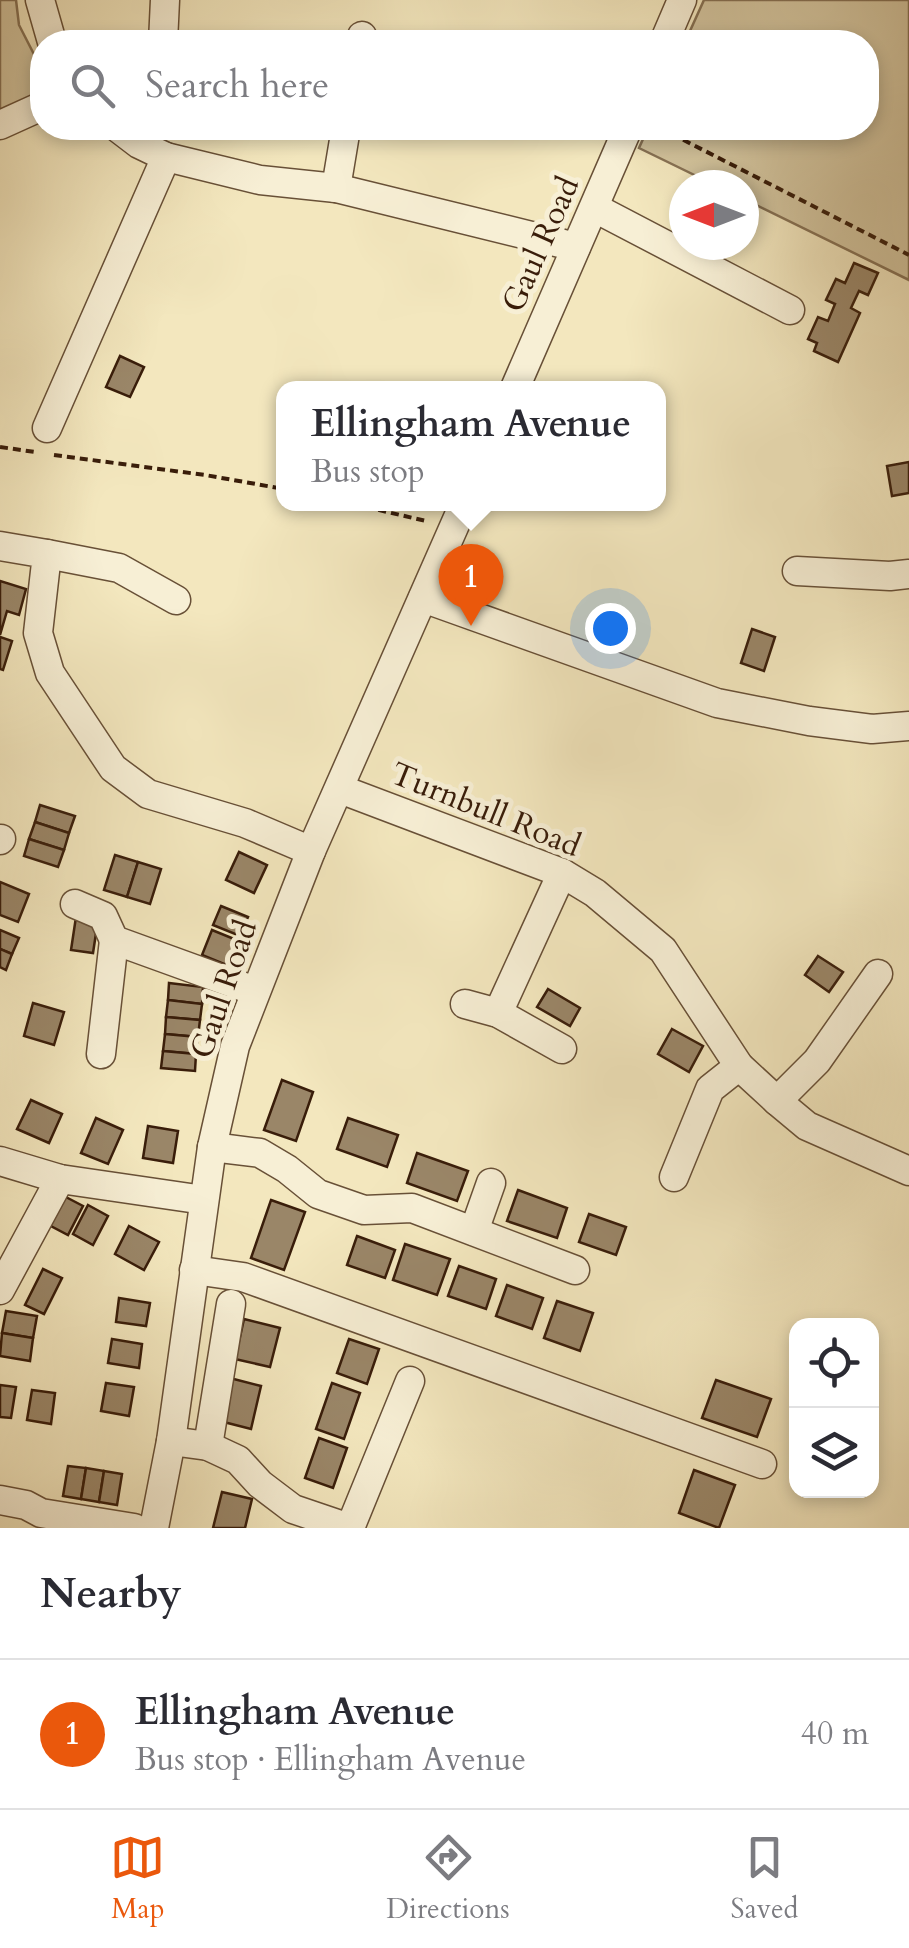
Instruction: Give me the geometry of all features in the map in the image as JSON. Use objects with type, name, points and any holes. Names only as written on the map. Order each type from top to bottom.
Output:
[{"type":"street","points":[[40,0],[49,30]]},
{"type":"street","points":[[164,30],[165,0]]},
{"type":"street","points":[[669,30],[682,0]]},
{"type":"street","points":[[0,126],[30,112]]},
{"type":"street","points":[[134,140],[166,156],[260,180],[336,188],[576,247]]},
{"type":"street","points":[[336,188],[344,140]]},
{"type":"street","name":"Gaul Road","points":[[517,381],[623,140]]},
{"type":"street","points":[[46,445],[166,156]]},
{"type":"street","points":[[595,208],[790,310]]},
{"type":"street","name":"Gaul Road","points":[[154,1528],[171,1441],[212,1147],[235,1046],[311,851],[459,516]]},
{"type":"street","points":[[0,546],[119,568],[176,600]]},
{"type":"street","points":[[47,554],[38,633],[50,673],[113,768],[148,794],[245,823],[311,851]]},
{"type":"street","points":[[797,571],[909,574]]},
{"type":"street","points":[[423,598],[716,704],[856,727],[909,726]]},
{"type":"street","name":"Turnbull Road","points":[[340,789],[562,873],[596,893],[663,950],[739,1066],[777,1102],[807,1126],[909,1171]]},
{"type":"street","points":[[498,1013],[562,873]]},
{"type":"street","points":[[75,904],[103,916],[114,940],[101,1054]]},
{"type":"street","points":[[114,940],[256,991]]},
{"type":"street","points":[[777,1102],[817,1061],[878,974]]},
{"type":"street","points":[[464,1004],[498,1013],[562,1048]]},
{"type":"street","points":[[674,1177],[710,1090],[739,1066]]},
{"type":"street","points":[[212,1147],[260,1153],[318,1194],[364,1210],[412,1208],[575,1270]]},
{"type":"street","points":[[0,1161],[60,1178],[204,1200]]},
{"type":"street","points":[[0,1290],[60,1178]]},
{"type":"street","points":[[474,1231],[491,1183]]},
{"type":"street","points":[[194,1270],[242,1277],[762,1464]]},
{"type":"street","points":[[208,1446],[231,1304]]},
{"type":"street","points":[[171,1441],[208,1446],[238,1460],[292,1509],[349,1528],[410,1380]]},
{"type":"street","points":[[0,1500],[26,1505],[40,1521],[134,1528]]},
{"type":"path","points":[[684,140],[909,254]]},
{"type":"path","points":[[0,448],[46,445],[276,488]]},
{"type":"path","points":[[415,511],[459,516]]},
{"type":"shaded area","points":[[0,0],[16,0],[19,25],[30,47],[30,99],[0,112]]},
{"type":"shaded area","points":[[704,0],[909,0],[909,280],[759,206],[759,170],[684,170],[639,148],[643,140],[879,140],[879,30],[690,30]]},
{"type":"building","points":[[854,263],[878,273],[868,295],[859,291],[851,308],[860,313],[838,362],[814,351],[817,343],[808,339],[818,317],[828,321],[835,304],[826,300],[836,279],[845,283]]},
{"type":"building","points":[[120,356],[144,367],[130,397],[106,387]]},
{"type":"building","points":[[909,462],[909,493],[892,496],[887,466]]},
{"type":"building","points":[[0,581],[26,589],[19,615],[7,611],[0,635]]},
{"type":"building","points":[[752,629],[775,637],[764,671],[741,663]]},
{"type":"building","points":[[0,637],[12,641],[3,670],[0,669]]},
{"type":"building","points":[[40,805],[75,816],[69,833],[35,822]]},
{"type":"building","points":[[35,822],[69,833],[64,850],[29,839]]},
{"type":"building","points":[[29,839],[64,850],[58,867],[24,856]]},
{"type":"building","points":[[239,852],[267,865],[254,893],[226,880]]},
{"type":"building","points":[[115,855],[138,862],[127,897],[104,890]]},
{"type":"building","points":[[138,862],[161,869],[150,904],[127,897]]},
{"type":"building","points":[[0,882],[29,894],[18,922],[0,915]]},
{"type":"building","points":[[221,906],[248,917],[240,936],[213,925]]},
{"type":"building","points":[[76,917],[98,920],[93,953],[71,950]]},
{"type":"building","points":[[0,930],[19,938],[12,954],[0,949]]},
{"type":"building","points":[[212,930],[239,941],[229,966],[202,955]]},
{"type":"building","points":[[0,949],[12,954],[6,970],[0,967]]},
{"type":"building","points":[[818,956],[843,972],[829,992],[805,975]]},
{"type":"building","points":[[169,983],[203,987],[202,1004],[168,1000]]},
{"type":"building","points":[[548,989],[580,1008],[570,1026],[537,1007]]},
{"type":"building","points":[[168,1000],[202,1004],[200,1020],[166,1017]]},
{"type":"building","points":[[33,1003],[64,1012],[54,1045],[24,1036]]},
{"type":"building","points":[[166,1017],[200,1020],[198,1037],[165,1034]]},
{"type":"building","points":[[672,1029],[703,1046],[689,1072],[658,1054]]},
{"type":"building","points":[[165,1034],[198,1037],[196,1054],[163,1051]]},
{"type":"building","points":[[163,1051],[196,1054],[195,1071],[161,1068]]},
{"type":"building","points":[[282,1080],[313,1092],[296,1141],[264,1130]]},
{"type":"building","points":[[31,1100],[62,1114],[49,1143],[17,1129]]},
{"type":"building","points":[[96,1118],[123,1130],[108,1164],[81,1153]]},
{"type":"building","points":[[348,1118],[398,1135],[387,1167],[337,1149]]},
{"type":"building","points":[[148,1126],[178,1131],[173,1163],[143,1158]]},
{"type":"building","points":[[417,1153],[468,1171],[457,1201],[407,1183]]},
{"type":"building","points":[[518,1190],[567,1208],[557,1238],[507,1221]]},
{"type":"building","points":[[62,1195],[83,1206],[68,1235],[47,1224]]},
{"type":"building","points":[[271,1200],[305,1212],[284,1270],[251,1258]]},
{"type":"building","points":[[88,1205],[108,1216],[93,1245],[73,1234]]},
{"type":"building","points":[[589,1214],[626,1227],[616,1255],[579,1242]]},
{"type":"building","points":[[129,1226],[159,1242],[144,1270],[115,1254]]},
{"type":"building","points":[[357,1236],[395,1250],[385,1278],[347,1265]]},
{"type":"building","points":[[405,1244],[450,1259],[437,1295],[393,1280]]},
{"type":"building","points":[[459,1266],[496,1279],[486,1309],[448,1296]]},
{"type":"building","points":[[43,1269],[62,1278],[44,1314],[25,1305]]},
{"type":"building","points":[[507,1285],[543,1298],[532,1329],[496,1316]]},
{"type":"building","points":[[119,1298],[150,1303],[146,1326],[116,1322]]},
{"type":"building","points":[[557,1301],[593,1313],[580,1351],[544,1338]]},
{"type":"building","points":[[6,1311],[37,1316],[33,1338],[2,1333]]},
{"type":"building","points":[[244,1319],[280,1328],[270,1367],[235,1359]]},
{"type":"building","points":[[2,1333],[33,1338],[30,1361],[0,1356]]},
{"type":"building","points":[[112,1339],[142,1344],[139,1368],[108,1363]]},
{"type":"building","points":[[349,1339],[379,1349],[367,1384],[337,1373]]},
{"type":"building","points":[[226,1377],[261,1386],[251,1429],[216,1420]]},
{"type":"building","points":[[716,1380],[771,1399],[757,1437],[702,1418]]},
{"type":"building","points":[[106,1383],[134,1387],[129,1416],[101,1411]]},
{"type":"building","points":[[332,1383],[360,1393],[344,1439],[316,1429]]},
{"type":"building","points":[[0,1385],[16,1387],[11,1418],[0,1417]]},
{"type":"building","points":[[32,1390],[55,1393],[51,1424],[27,1420]]},
{"type":"building","points":[[319,1438],[347,1448],[333,1488],[305,1478]]},
{"type":"building","points":[[68,1466],[86,1468],[81,1499],[63,1496]]},
{"type":"building","points":[[86,1468],[104,1471],[99,1502],[81,1499]]},
{"type":"building","points":[[694,1470],[735,1485],[719,1528],[679,1513]]},
{"type":"building","points":[[104,1471],[122,1474],[117,1505],[99,1502]]},
{"type":"building","points":[[222,1492],[252,1499],[245,1528],[213,1528]]},
{"type":"place","name":"Ellingham Avenue","points":[[471,626]]}]
